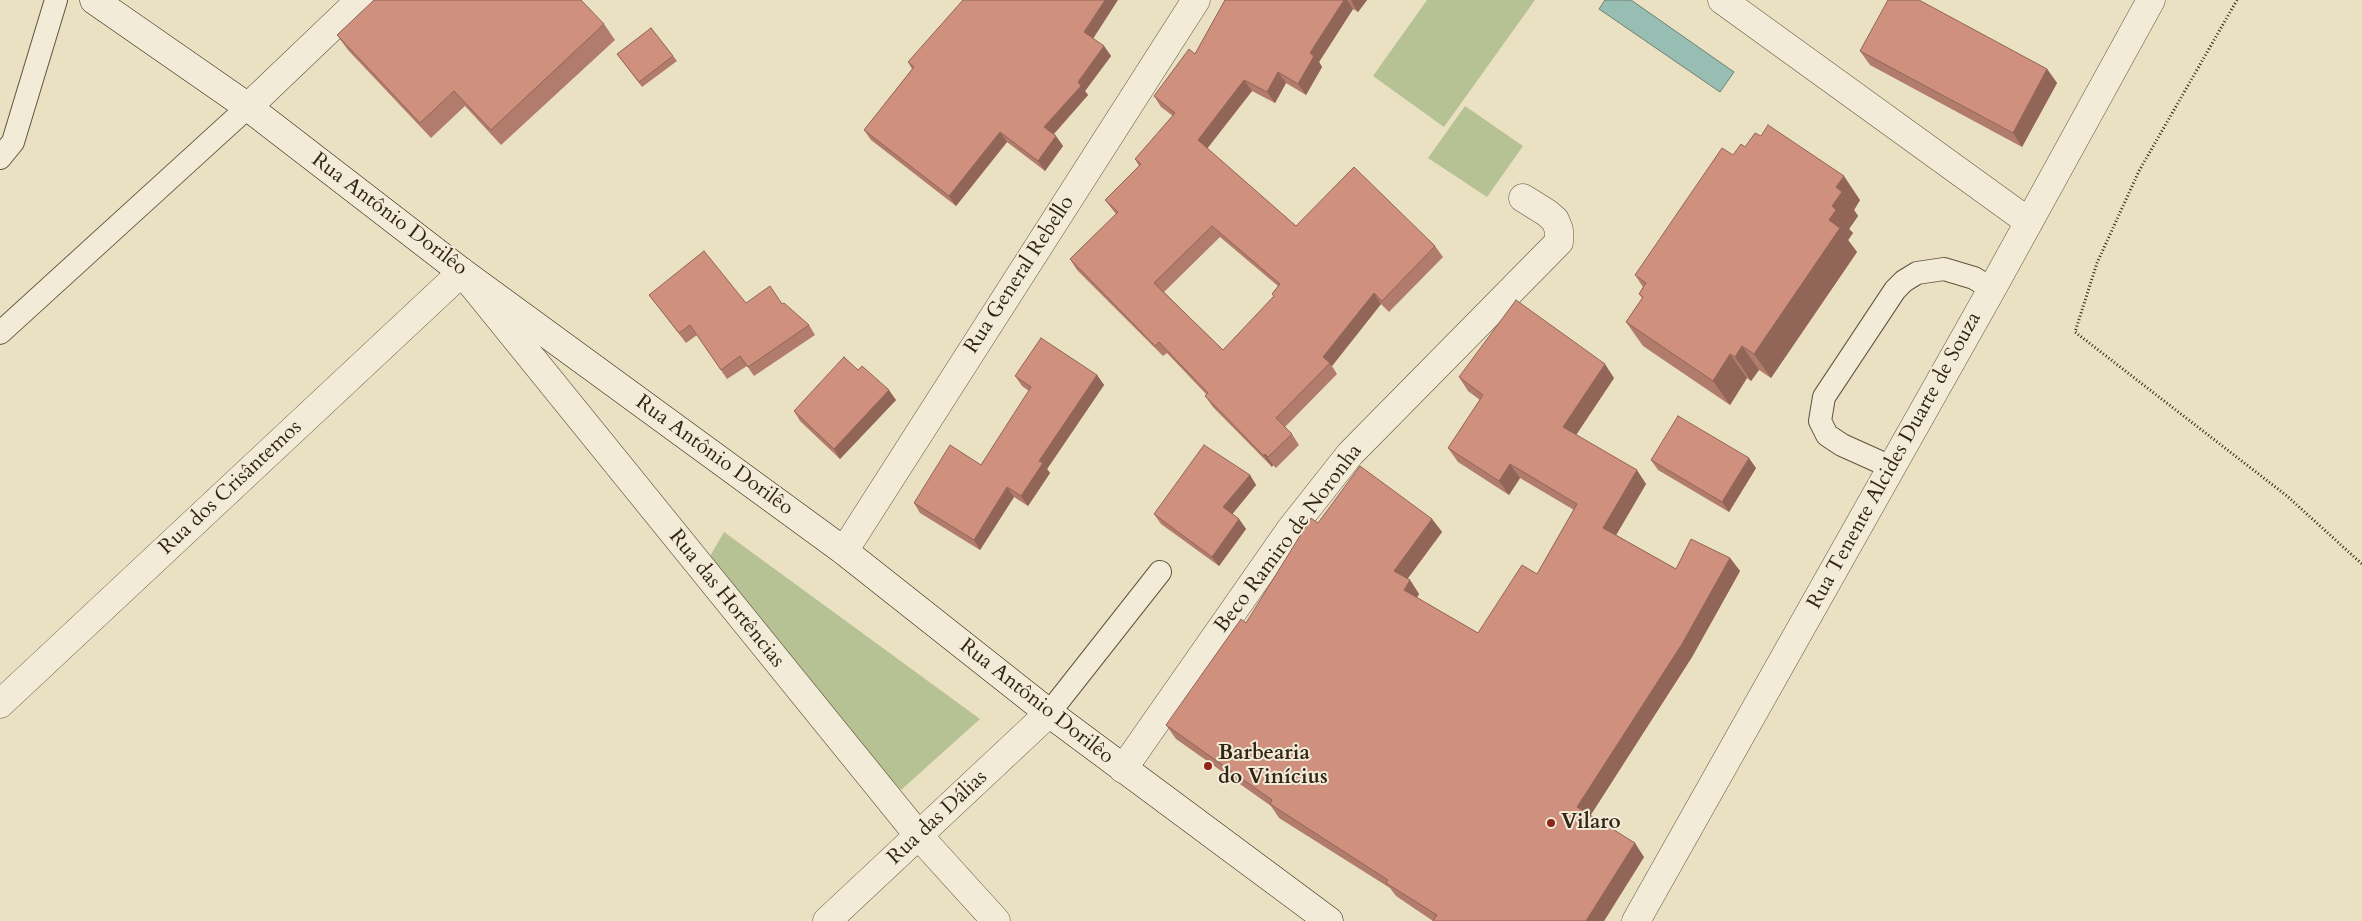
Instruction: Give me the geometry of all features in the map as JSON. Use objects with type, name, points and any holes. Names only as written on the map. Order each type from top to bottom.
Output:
[{"type":"street","name":"Rua Antônio Dorilêo","points":[[94,0],[248,107],[462,272],[844,551],[1049,713],[1329,921]]},
{"type":"street","points":[[248,107],[360,0]]},
{"type":"street","name":"Rua General Rebello","points":[[844,551],[1196,0]]},
{"type":"street","points":[[1722,0],[2029,222]]},
{"type":"street","name":"Rua Tenente Alcides Duarte de Souza","points":[[1636,921],[1992,289],[2151,0]]},
{"type":"street","name":"Beco Ramiro de Noronha","points":[[1123,769],[1290,530],[1350,454],[1552,252],[1559,242],[1560,230],[1555,220],[1523,198]]},
{"type":"street","name":"Rua dos Crisântemos","points":[[0,704],[462,272]]},
{"type":"street","name":"Rua das Hortências","points":[[462,272],[919,836],[996,921]]},
{"type":"street","name":"Rua das Dálias","points":[[827,921],[1049,713]]},
{"type":"lane","points":[[0,158],[13,142],[56,0]]},
{"type":"lane","points":[[0,333],[248,107]]},
{"type":"lane","points":[[1891,467],[1842,445],[1827,435],[1820,421],[1824,397],[1895,290],[1904,281],[1918,273],[1944,270],[1974,278],[1992,289]]},
{"type":"lane","points":[[1049,713],[1160,572]]},
{"type":"path","points":[[2237,0],[2139,170],[2097,263],[2075,332],[2286,496],[2362,564]]},
{"type":"green space","points":[[1427,0],[1535,0],[1444,127],[1373,76]]},
{"type":"green space","points":[[1465,106],[1523,146],[1487,197],[1428,158]]},
{"type":"green space","points":[[724,532],[980,719],[901,790],[702,570]]},
{"type":"water","points":[[1605,0],[1631,0],[1734,72],[1720,92],[1599,9]]},
{"type":"building","points":[[374,0],[581,0],[604,24],[491,130],[454,91],[420,123],[337,35]]},
{"type":"building","points":[[963,0],[1105,0],[1084,32],[1104,46],[1078,82],[1081,86],[1044,127],[1056,136],[1038,161],[1000,132],[949,196],[864,130],[914,67],[908,62]]},
{"type":"building","points":[[1225,0],[1344,0],[1310,53],[1314,56],[1298,84],[1278,72],[1267,92],[1244,80],[1198,140],[1296,226],[1354,167],[1435,246],[1382,301],[1374,293],[1323,357],[1330,363],[1276,418],[1292,434],[1268,457],[1265,454],[1264,456],[1205,396],[1208,393],[1159,342],[1155,346],[1070,259],[1118,212],[1105,200],[1141,164],[1135,159],[1175,113],[1154,96],[1189,49],[1195,54]],"holes":[[[1212,226],[1280,284],[1272,294],[1274,296],[1223,350],[1154,283]]]},
{"type":"building","points":[[1888,0],[1919,0],[2047,69],[2013,133],[1860,51]]},
{"type":"building","points":[[651,28],[673,56],[639,82],[617,54]]},
{"type":"building","points":[[1768,125],[1844,176],[1836,187],[1842,192],[1832,206],[1836,210],[1829,220],[1840,228],[1754,354],[1742,346],[1735,357],[1730,354],[1713,381],[1626,322],[1643,297],[1639,294],[1646,283],[1635,275],[1722,148],[1733,155],[1741,144],[1745,147],[1755,133],[1761,136]]},
{"type":"building","points":[[704,251],[746,303],[770,286],[782,304],[784,303],[809,325],[748,367],[740,356],[721,370],[690,325],[679,333],[649,295]]},
{"type":"building","points":[[1516,300],[1605,364],[1563,427],[1637,470],[1603,528],[1676,569],[1691,539],[1730,558],[1682,644],[1577,807],[1635,843],[1586,921],[1433,921],[1437,915],[1386,883],[1388,880],[1270,804],[1272,800],[1166,725],[1241,619],[1246,623],[1311,518],[1318,523],[1360,466],[1432,519],[1394,571],[1410,580],[1404,590],[1478,633],[1522,565],[1537,574],[1577,504],[1510,464],[1499,481],[1448,448],[1483,395],[1459,377]]},
{"type":"building","points":[[1041,338],[1097,375],[1039,461],[1043,463],[1021,496],[1007,487],[974,540],[914,503],[950,445],[981,465],[1031,387],[1015,376]]},
{"type":"building","points":[[844,357],[858,370],[862,366],[889,390],[834,449],[794,411]]},
{"type":"building","points":[[1678,416],[1749,458],[1722,502],[1651,460]]},
{"type":"building","points":[[1204,445],[1250,475],[1223,507],[1239,519],[1212,557],[1154,514]]},
{"type":"place","name":"Barbearia do Vinícius","points":[[1208,766]]},
{"type":"place","name":"Vilaro","points":[[1551,823]]}]
